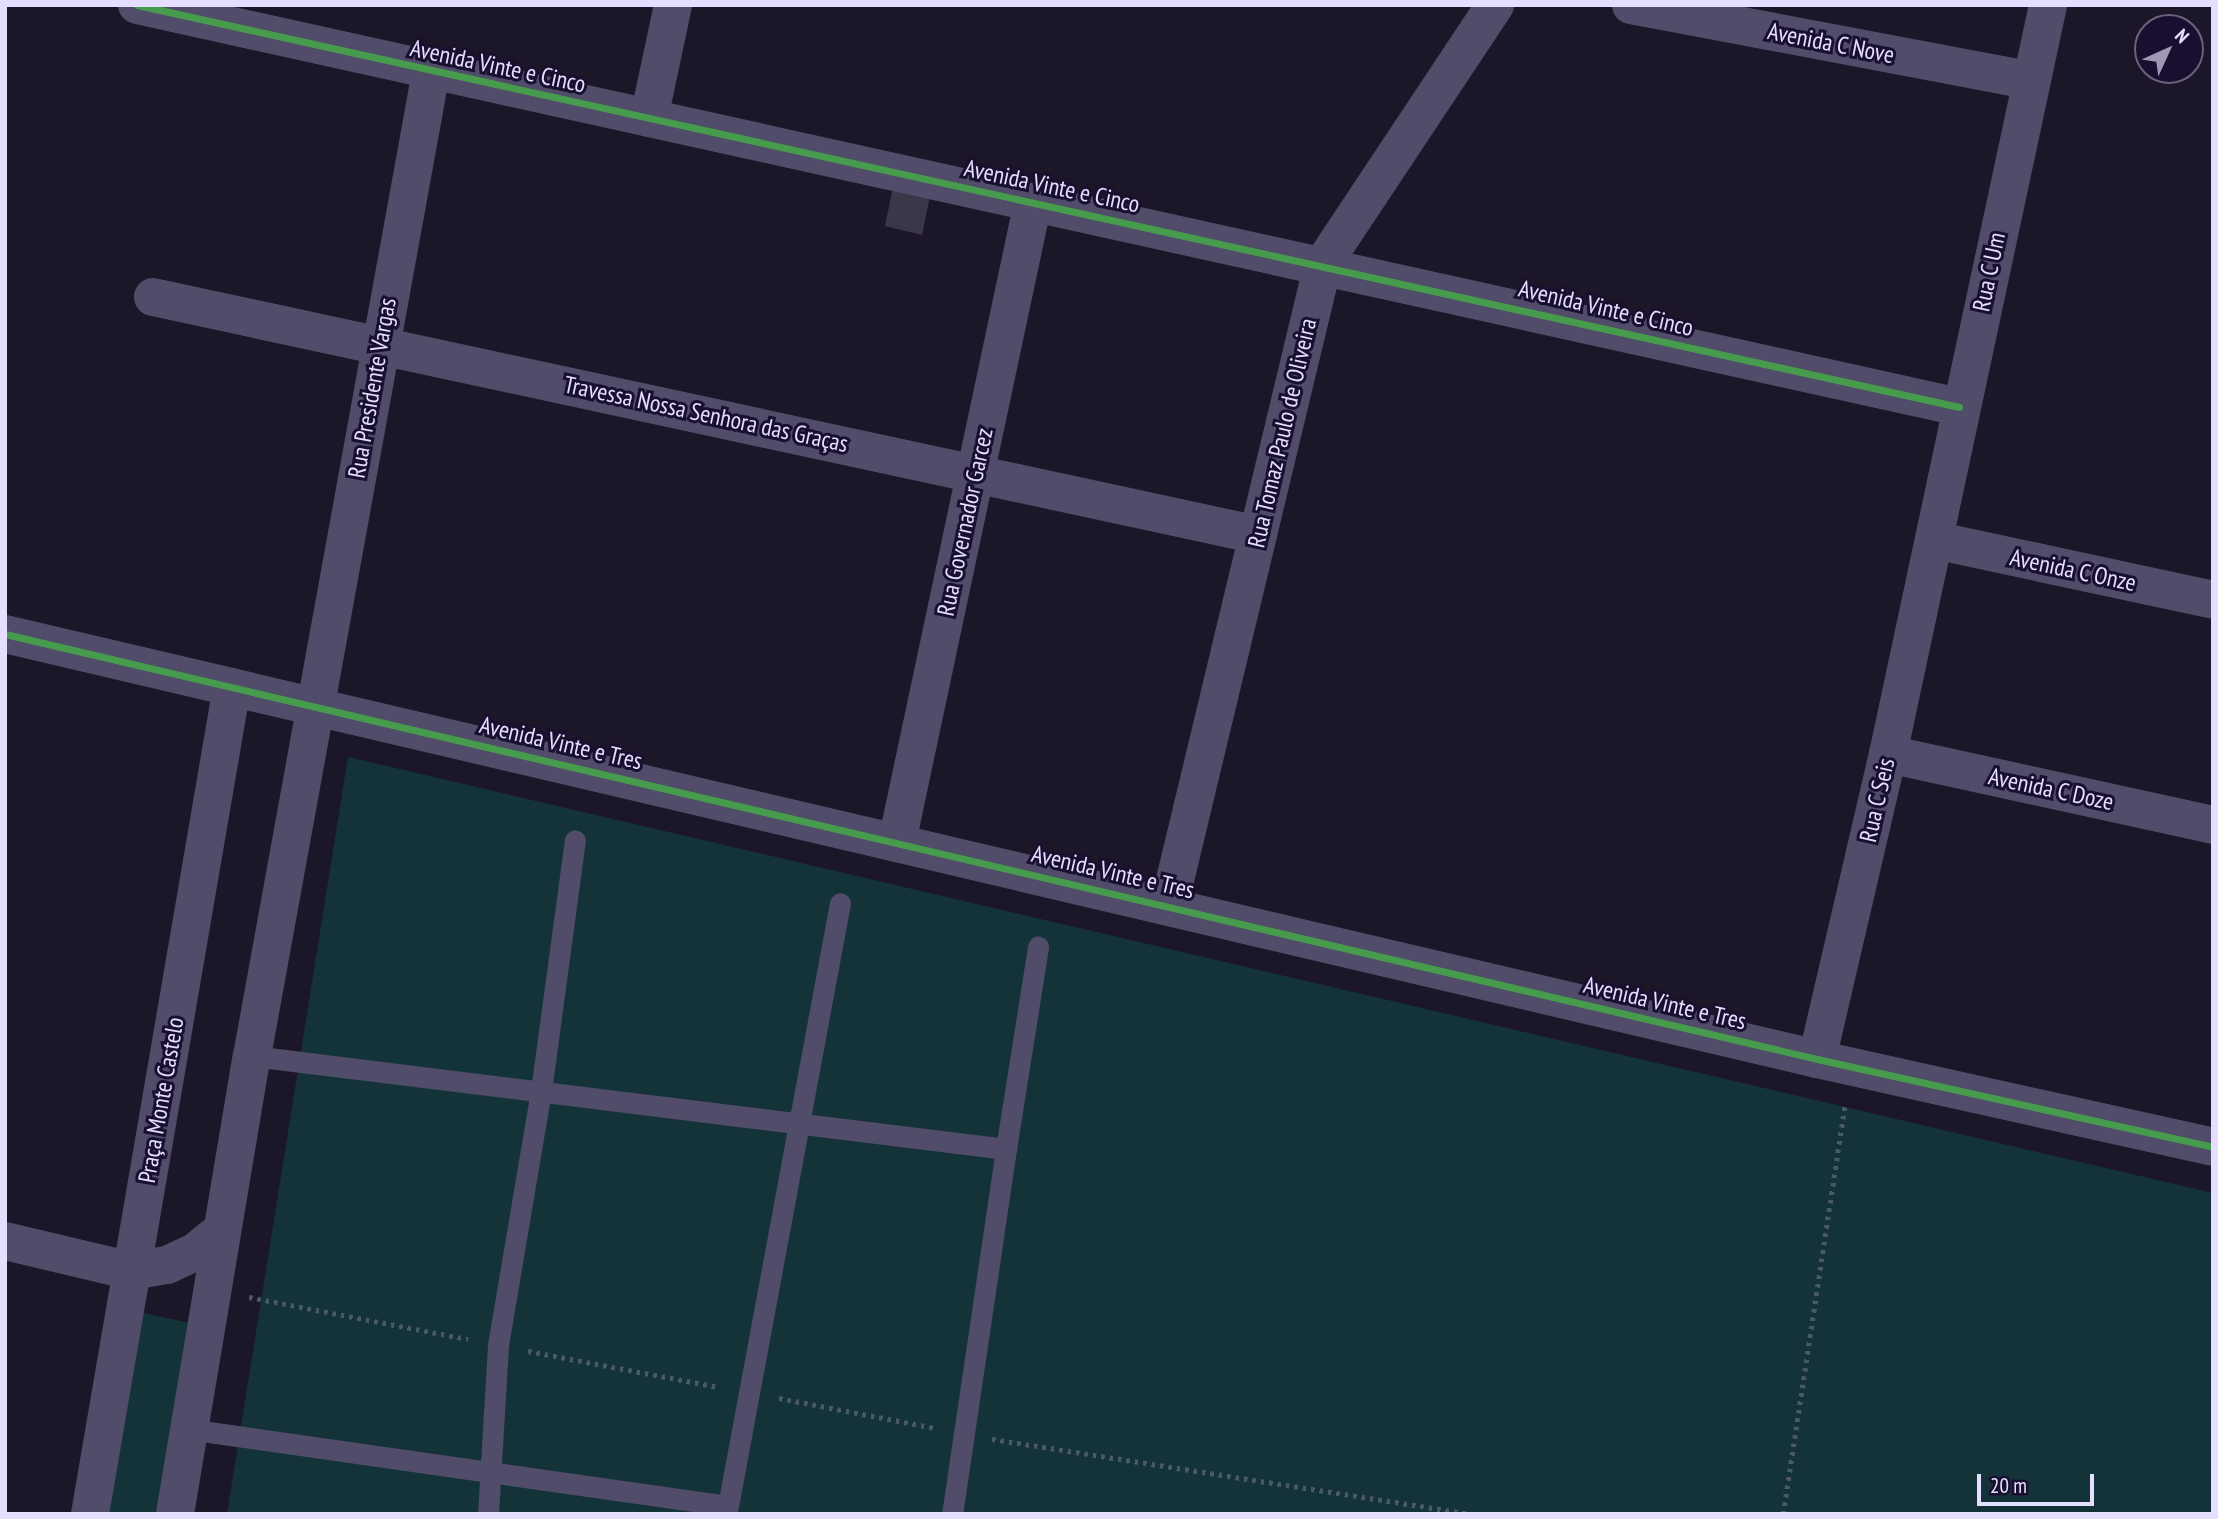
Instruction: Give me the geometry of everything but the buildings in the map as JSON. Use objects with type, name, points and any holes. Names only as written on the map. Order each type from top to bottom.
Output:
[{"type":"street","name":"Avenida Vinte e Cinco","points":[[137,5],[206,13],[431,72],[1323,264],[1959,407]]},
{"type":"street","points":[[649,118],[673,5]]},
{"type":"street","name":"Rua Tomaz Paulo de Oliveira","points":[[1169,905],[1323,264],[1495,5]]},
{"type":"street","name":"Avenida C Nove","points":[[1631,5],[2032,80]]},
{"type":"street","name":"Rua C Um","points":[[1934,540],[1959,407],[2048,5]]},
{"type":"street","name":"Rua Presidente Vargas","points":[[315,705],[431,72]]},
{"type":"street","name":"Rua Governador Garcez","points":[[897,842],[1033,202]]},
{"type":"street","name":"Travessa Nossa Senhora das Graças","points":[[153,297],[1258,535]]},
{"type":"street","name":"Avenida C Onze","points":[[1934,540],[2213,600]]},
{"type":"street","name":"Rua C Seis","points":[[1834,1063],[1888,754],[1934,540]]},
{"type":"street","name":"Avenida Vinte e Tres","points":[[5,634],[1834,1063],[2213,1147]]},
{"type":"street","name":"Praça Monte Castelo","points":[[90,1514],[232,687]]},
{"type":"street","points":[[175,1514],[221,1231],[315,705]]},
{"type":"street","name":"Avenida C Doze","points":[[1888,754],[2213,825]]},
{"type":"street","points":[[5,1241],[132,1271],[167,1265],[221,1231]]},
{"type":"lane","points":[[488,1514],[498,1345],[541,1091],[575,840]]},
{"type":"lane","points":[[188,1429],[492,1472],[728,1510],[840,903]]},
{"type":"lane","points":[[952,1514],[1038,947]]},
{"type":"lane","points":[[252,1056],[1006,1149]]},
{"type":"path","points":[[1783,1514],[1834,1063]]},
{"type":"path","points":[[211,1290],[965,1434],[1473,1514]]},
{"type":"green space","points":[[348,757],[2213,1193],[2213,1514],[227,1514]]},
{"type":"green space","points":[[143,1313],[195,1324],[163,1514],[106,1514]]},
{"type":"cycle path","points":[[137,5],[1959,407]]},
{"type":"cycle path","points":[[5,634],[1817,1059],[2213,1147]]}]
